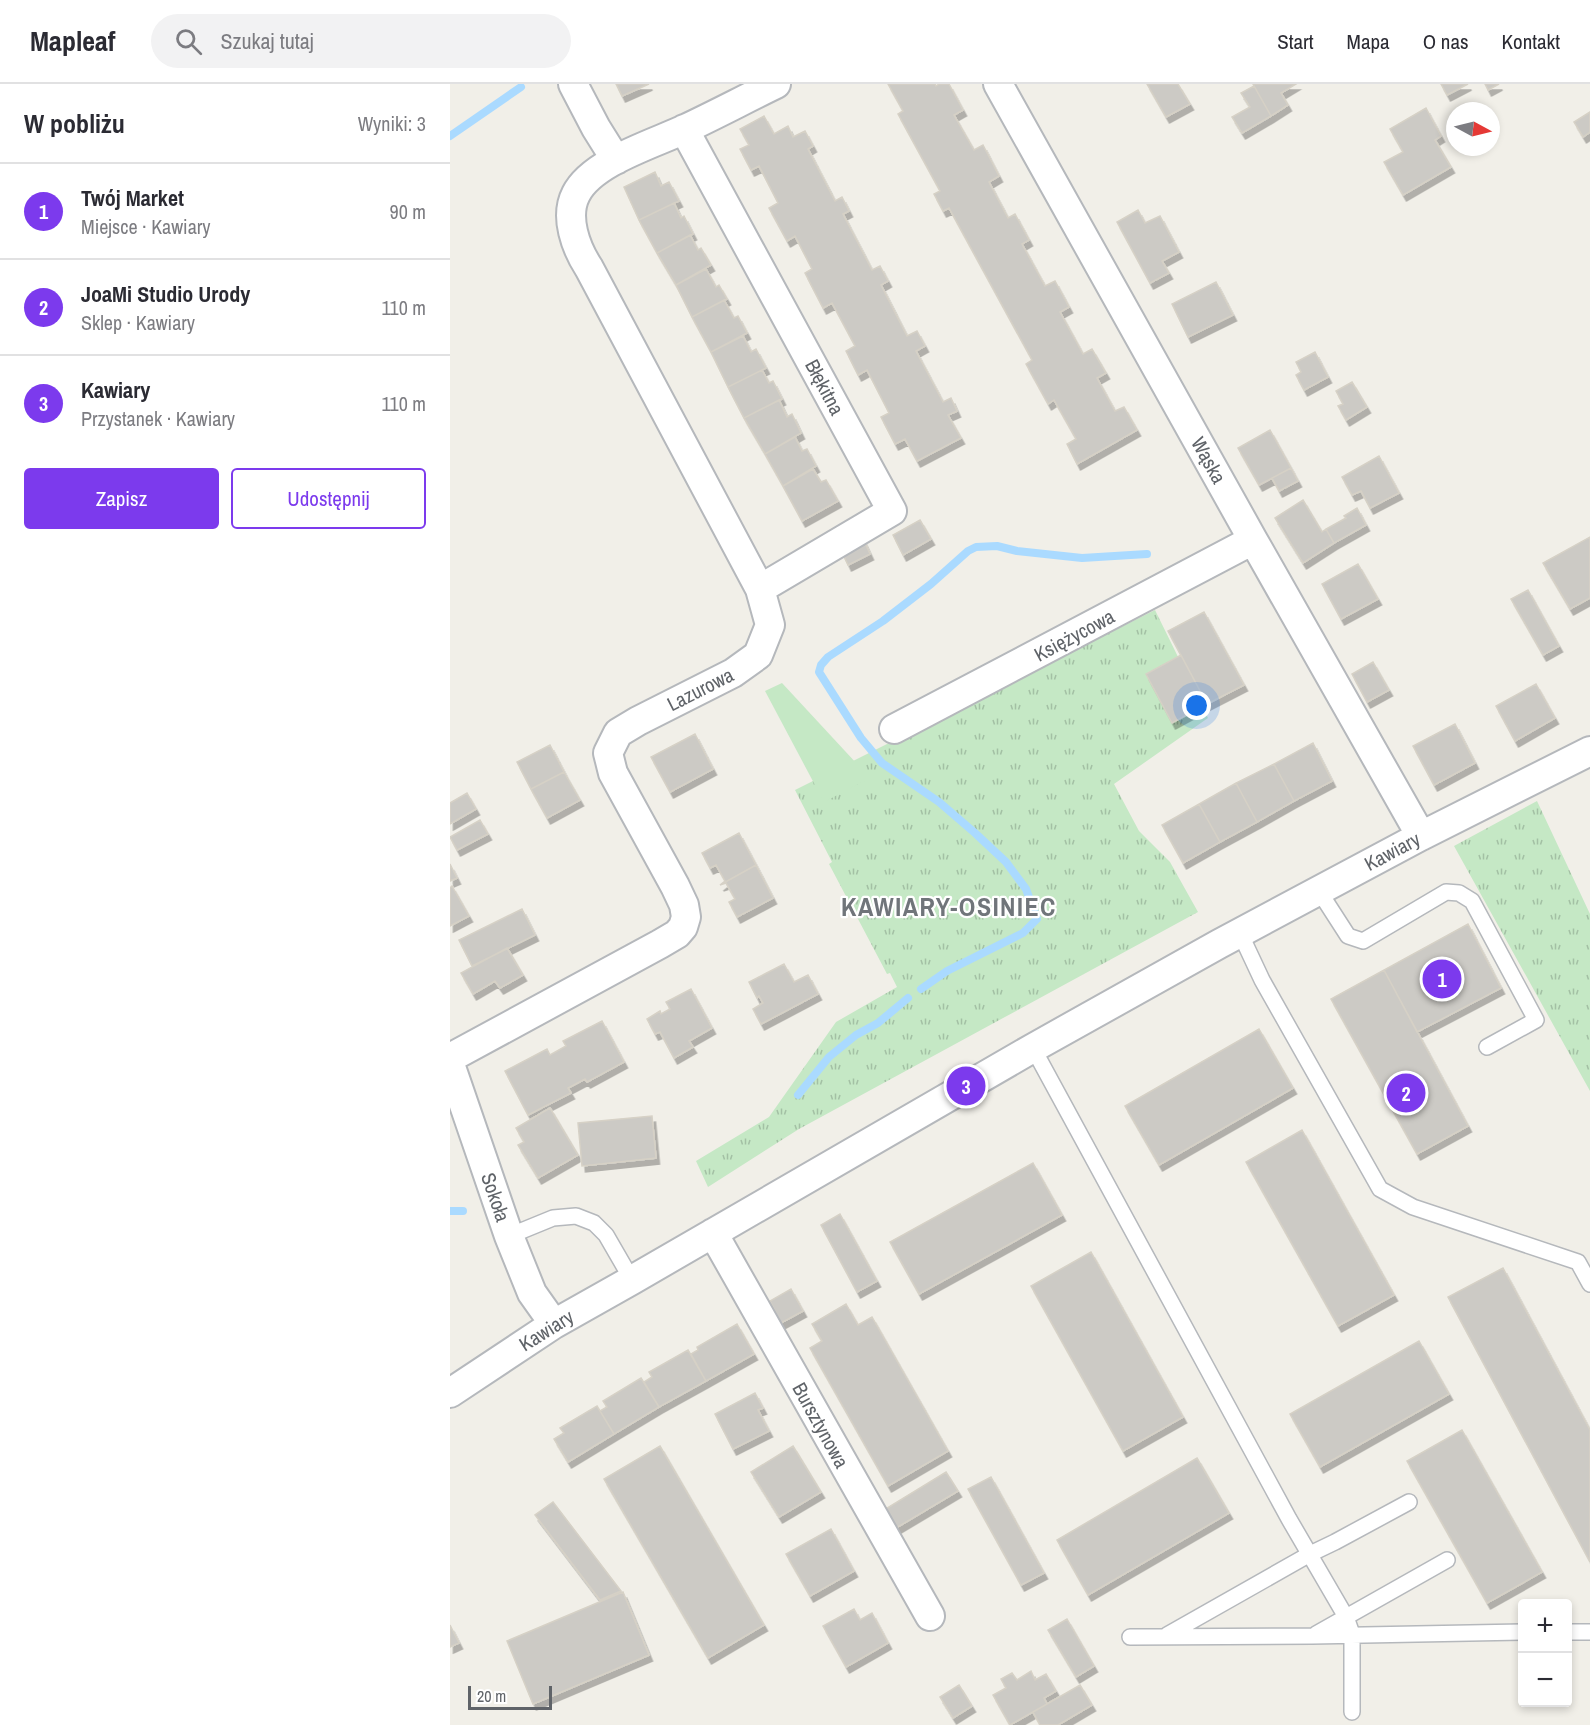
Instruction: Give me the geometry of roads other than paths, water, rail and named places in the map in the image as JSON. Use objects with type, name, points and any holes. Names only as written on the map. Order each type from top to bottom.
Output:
[{"type":"street","points":[[573,84],[616,160],[776,84]]},
{"type":"street","name":"Wąska","points":[[998,84],[1421,836]]},
{"type":"street","name":"Błękitna","points":[[684,129],[892,511],[760,589]]},
{"type":"street","name":"Lazurowa","points":[[450,1058],[660,944],[677,934],[683,927],[686,917],[684,905],[613,773],[608,753],[618,733],[734,673],[758,656],[770,625],[760,589],[580,254],[571,214],[575,196],[586,180],[616,160]]},
{"type":"street","name":"Księżycowa","points":[[894,729],[1253,540]]},
{"type":"street","name":"Kawiary","points":[[450,1393],[554,1324],[1033,1048],[1421,836],[1590,751]]},
{"type":"street","name":"Sokoła","points":[[450,1064],[509,1236],[532,1293],[554,1324]]},
{"type":"street","name":"Bursztynowa","points":[[713,1233],[930,1616]]},
{"type":"lane","points":[[1319,891],[1347,936],[1363,941],[1446,892],[1459,893],[1472,902],[1536,1020],[1487,1047]]},
{"type":"lane","points":[[1240,933],[1262,980],[1380,1189],[1413,1207],[1584,1259],[1590,1284]]},
{"type":"lane","points":[[1033,1048],[1289,1519],[1346,1617],[1352,1634],[1352,1712]]},
{"type":"lane","points":[[509,1236],[553,1218],[576,1216],[594,1223],[606,1235],[632,1280]]},
{"type":"lane","points":[[1164,1636],[1310,1554],[1409,1502]]},
{"type":"lane","points":[[1312,1636],[1447,1560]]},
{"type":"lane","points":[[1130,1637],[1518,1632]]},
{"type":"lane","points":[[1572,1632],[1590,1632]]},
{"type":"waterway","points":[[450,136],[521,87]]},
{"type":"waterway","points":[[921,989],[947,971],[1023,933],[1037,919],[1026,889],[1006,862],[939,802],[882,763],[861,738],[819,672],[821,665],[828,657],[883,621],[931,584],[968,551],[976,547],[997,546],[1017,551],[1082,558],[1147,554]]},
{"type":"waterway","points":[[798,1095],[829,1057],[856,1035],[878,1023],[908,998]]},
{"type":"waterway","points":[[450,1211],[463,1211]]},
{"type":"place","name":"Twój Market","points":[[1442,979]]},
{"type":"place","name":"Kawiary","points":[[966,1086]]},
{"type":"place","name":"JoaMi Studio Urody","points":[[1406,1093]]},
{"type":"district","name":"KAWIARY-OSINIEC","points":[[949,906]]}]
